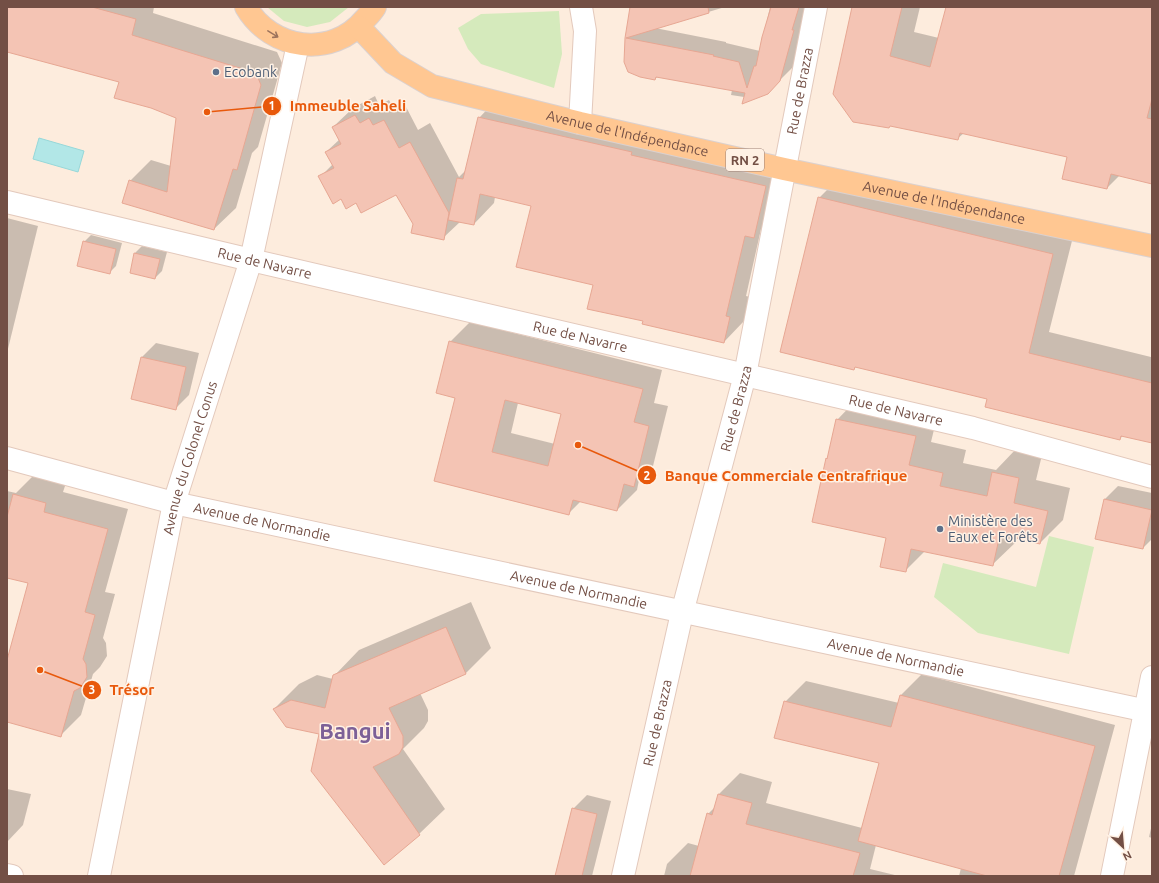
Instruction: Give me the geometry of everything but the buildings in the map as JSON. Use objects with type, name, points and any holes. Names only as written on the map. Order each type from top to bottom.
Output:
[{"type":"main road","points":[[246,7],[251,16],[264,29],[280,39],[298,44],[315,45],[331,42],[346,36],[359,27],[375,7]]},
{"type":"main road","name":"Avenue de l'Indépendance","points":[[359,27],[393,63],[432,86],[580,123],[1152,246]]},
{"type":"street","points":[[580,123],[585,31],[581,7]]},
{"type":"street","name":"Rue de Brazza","points":[[623,876],[682,613],[744,375],[816,7]]},
{"type":"street","name":"Avenue du Colonel Conus","points":[[99,876],[174,503],[251,260],[298,44]]},
{"type":"street","name":"Rue de Navarre","points":[[7,202],[973,428],[1152,477]]},
{"type":"street","name":"Avenue de Normandie","points":[[7,458],[174,503],[1148,712]]},
{"type":"street","points":[[1112,876],[1148,712],[1152,677]]},
{"type":"street","points":[[7,875],[12,876]]},
{"type":"green space","points":[[267,7],[349,7],[330,22],[307,27],[284,21]]},
{"type":"green space","points":[[559,11],[562,54],[554,88],[481,64],[468,49],[458,28],[481,14]]},
{"type":"green space","points":[[1049,536],[1094,547],[1069,654],[978,633],[934,597],[943,563],[1036,587]]},
{"type":"water","points":[[39,138],[84,151],[78,172],[33,159]]},
{"type":"place","name":"Ecobank","points":[[216,72]]},
{"type":"place","name":"Immeuble Saheli","points":[[207,112]]},
{"type":"place","name":"Banque Commerciale Centrafrique","points":[[578,445]]},
{"type":"place","name":"Ministère des Eaux et Forêts","points":[[940,529]]},
{"type":"place","name":"Trésor","points":[[40,670]]},
{"type":"district","name":"Bangui","points":[[355,730]]}]
